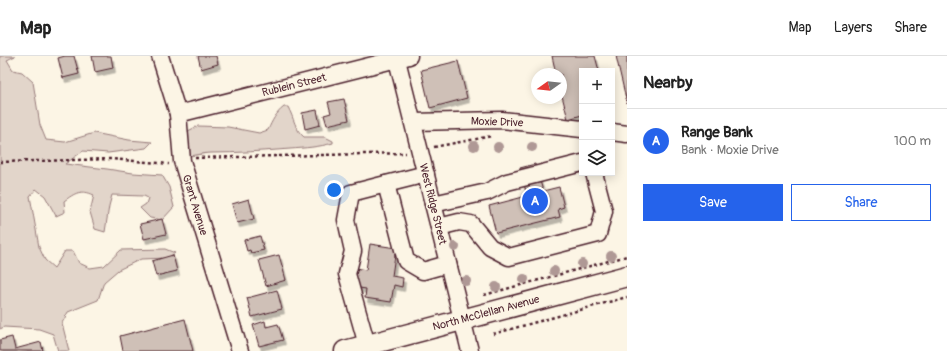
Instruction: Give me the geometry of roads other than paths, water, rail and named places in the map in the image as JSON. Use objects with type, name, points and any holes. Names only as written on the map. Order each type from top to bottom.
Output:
[{"type":"main road","name":"North McClellan Avenue","points":[[345,351],[627,276]]},
{"type":"street","name":"Grant Avenue","points":[[160,56],[178,114],[182,161],[240,351]]},
{"type":"street","name":"Rublein Street","points":[[178,114],[401,57]]},
{"type":"street","name":"West Ridge Street","points":[[401,57],[413,122],[470,351]]},
{"type":"street","name":"Moxie Drive","points":[[413,122],[502,120],[579,129]]},
{"type":"street","points":[[615,132],[627,134]]},
{"type":"street","points":[[433,204],[486,192],[507,182],[579,164]]},
{"type":"street","points":[[367,345],[348,274],[352,251],[346,220],[351,193],[426,174]]},
{"type":"street","points":[[439,227],[459,222],[471,224],[490,248],[509,257],[598,234],[604,211],[595,176]]},
{"type":"street","points":[[386,184],[406,261],[423,271],[448,264]]},
{"type":"place","name":"Range Bank","points":[[535,201]]}]
